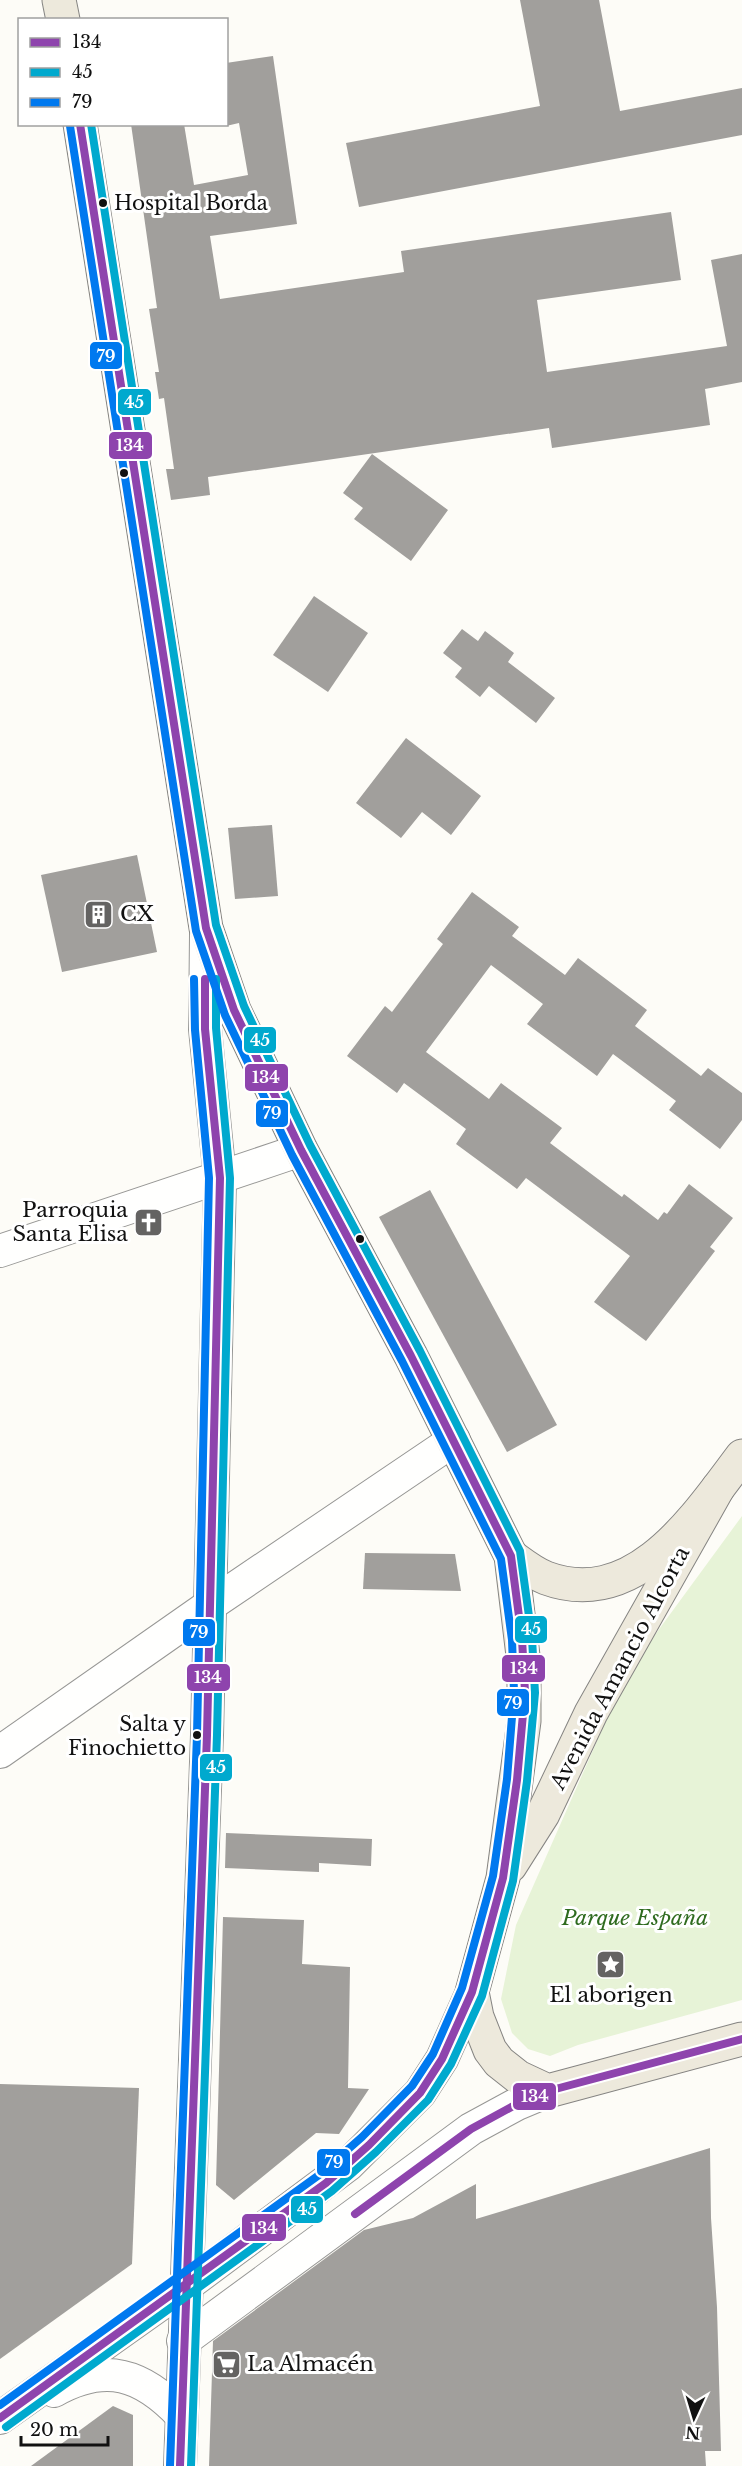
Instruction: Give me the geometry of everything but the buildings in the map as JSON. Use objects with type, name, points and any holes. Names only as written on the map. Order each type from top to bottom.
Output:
[{"type":"main road","points":[[59,0],[63,18]]},
{"type":"main road","points":[[80,126],[206,928],[234,1010],[301,1149],[454,1440],[511,1556],[522,1639],[525,1692],[520,1759],[504,1878],[472,1992],[477,2017],[490,2050],[500,2062],[518,2076],[548,2091],[742,2039]]},
{"type":"main road","name":"Avenida Amancio Alcorta","points":[[511,1556],[532,1571],[559,1581],[596,1585],[615,1580],[649,1562],[689,1524],[742,1456]]},
{"type":"main road","name":"Avenida Amancio Alcorta","points":[[504,1878],[543,1814],[591,1713],[718,1488]]},
{"type":"street","points":[[180,2466],[210,1605],[220,1178],[205,1029],[206,928]]},
{"type":"street","points":[[0,1251],[301,1149]]},
{"type":"street","points":[[0,1752],[210,1605],[454,1440]]},
{"type":"street","points":[[0,2419],[326,2183],[402,2114],[420,2093],[438,2066],[472,1992]]},
{"type":"street","points":[[183,2341],[471,2129],[517,2104],[548,2091]]},
{"type":"street","points":[[0,2419],[59,2389],[89,2379],[114,2375],[127,2377],[150,2387],[163,2396],[181,2415]]},
{"type":"green space","name":"Parque España","points":[[742,1516],[742,2000],[578,2045],[550,2056],[528,2049],[512,2033],[501,1999],[516,1925],[627,1673]]},
{"type":"transit line","name":"79","points":[[0,2405],[319,2175],[362,2137],[412,2086],[433,2054],[462,1988],[493,1876],[507,1779],[514,1692],[512,1640],[501,1559],[402,1361],[292,1155],[225,1015],[196,931],[70,126]]},
{"type":"transit line","name":"134","points":[[0,2418],[326,2183],[369,2145],[420,2093],[442,2059],[472,1992],[503,1878],[517,1780],[525,1692],[522,1639],[511,1556],[411,1356],[301,1150],[234,1010],[206,928],[80,126]]},
{"type":"transit line","name":"45","points":[[6,2427],[332,2191],[376,2152],[428,2100],[451,2064],[482,1996],[513,1881],[527,1781],[535,1693],[532,1638],[520,1551],[420,1351],[310,1145],[244,1006],[216,925],[91,126]]},
{"type":"transit line","name":"79","points":[[170,2466],[197,1735],[209,1178],[195,1030],[194,979]]},
{"type":"transit line","name":"134","points":[[180,2466],[207,1735],[220,1178],[205,1029],[205,979]]},
{"type":"transit line","name":"45","points":[[191,2466],[217,1735],[230,1178],[216,1028],[216,979]]},
{"type":"transit line","name":"134","points":[[355,2214],[471,2129],[517,2104],[548,2091],[742,2039]]},
{"type":"place","name":"Hospital Borda","points":[[103,203]]},
{"type":"place","name":"CX","points":[[99,914]]},
{"type":"place","name":"Parroquia Santa Elisa","points":[[149,1222]]},
{"type":"place","name":"Salta y Finochietto","points":[[197,1735]]},
{"type":"place","name":"El aborigen","points":[[611,1964]]},
{"type":"place","name":"La Almacén","points":[[226,2364]]}]
